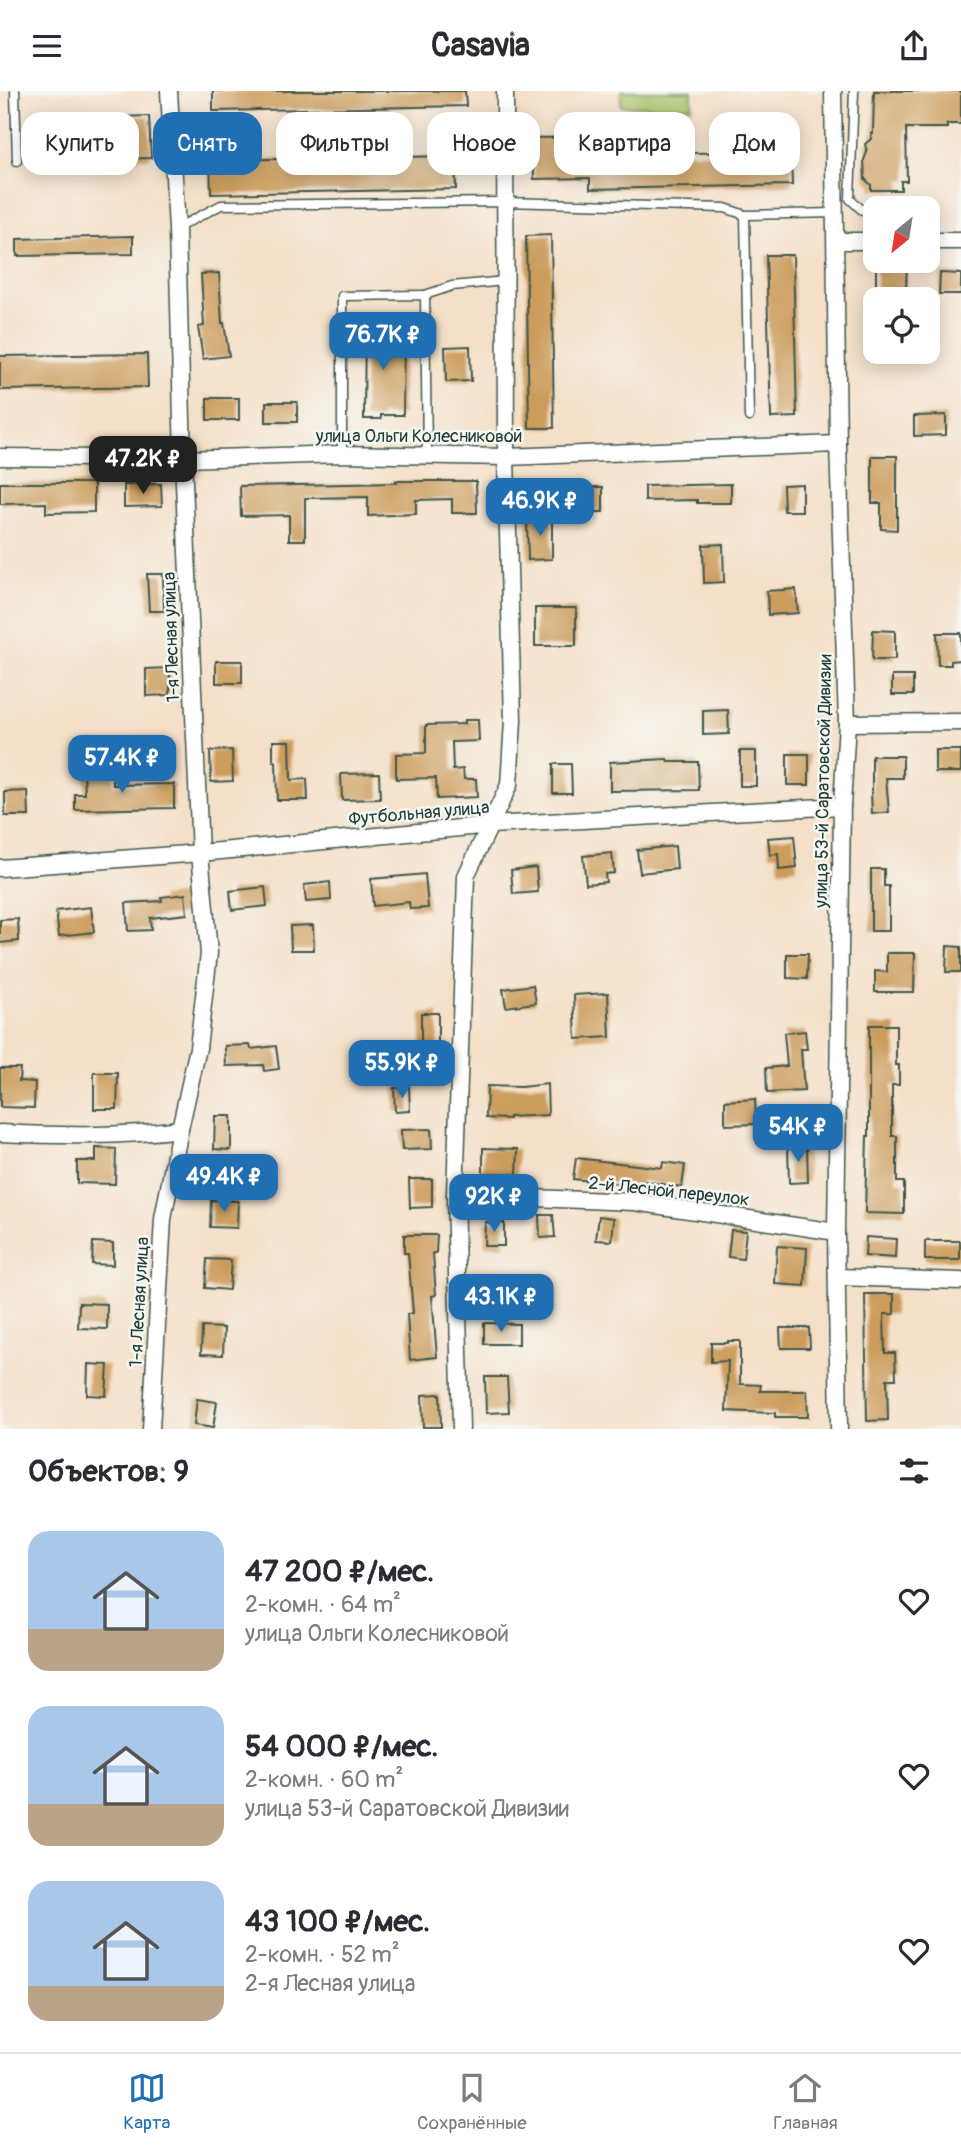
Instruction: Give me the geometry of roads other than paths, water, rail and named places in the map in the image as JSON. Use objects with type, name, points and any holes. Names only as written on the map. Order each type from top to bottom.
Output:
[{"type":"street","name":"1-я Лесная улица","points":[[151,1429],[163,1219],[198,1048],[208,953],[200,853],[183,459],[177,229],[169,91]]},
{"type":"street","points":[[461,1429],[455,1195],[466,876],[509,785],[513,721],[506,457],[505,91]]},
{"type":"street","name":"улица 53-й Саратовской Дивизии","points":[[833,91],[838,444],[847,723],[842,806],[836,1232],[839,1429]]},
{"type":"street","points":[[836,241],[863,241]]},
{"type":"street","points":[[940,241],[961,241]]},
{"type":"street","name":"улица Ольги Колесниковой","points":[[0,457],[183,459],[342,454],[506,457],[838,444]]},
{"type":"street","points":[[847,723],[961,722]]},
{"type":"street","name":"Футбольная улица","points":[[0,868],[200,853],[491,825],[842,806]]},
{"type":"street","points":[[0,1133],[71,1137],[180,1129]]},
{"type":"street","name":"2-й Лесной переулок","points":[[455,1195],[635,1202],[836,1232]]},
{"type":"street","points":[[837,1277],[961,1281]]},
{"type":"lane","points":[[15,91],[17,161]]},
{"type":"lane","points":[[854,91],[850,199],[863,210]]},
{"type":"lane","points":[[177,229],[220,205],[505,202],[725,208],[745,215],[836,213]]},
{"type":"lane","points":[[745,215],[749,417]]},
{"type":"lane","points":[[342,454],[342,296],[425,295],[452,286],[505,281]]},
{"type":"lane","points":[[425,295],[427,456]]}]
